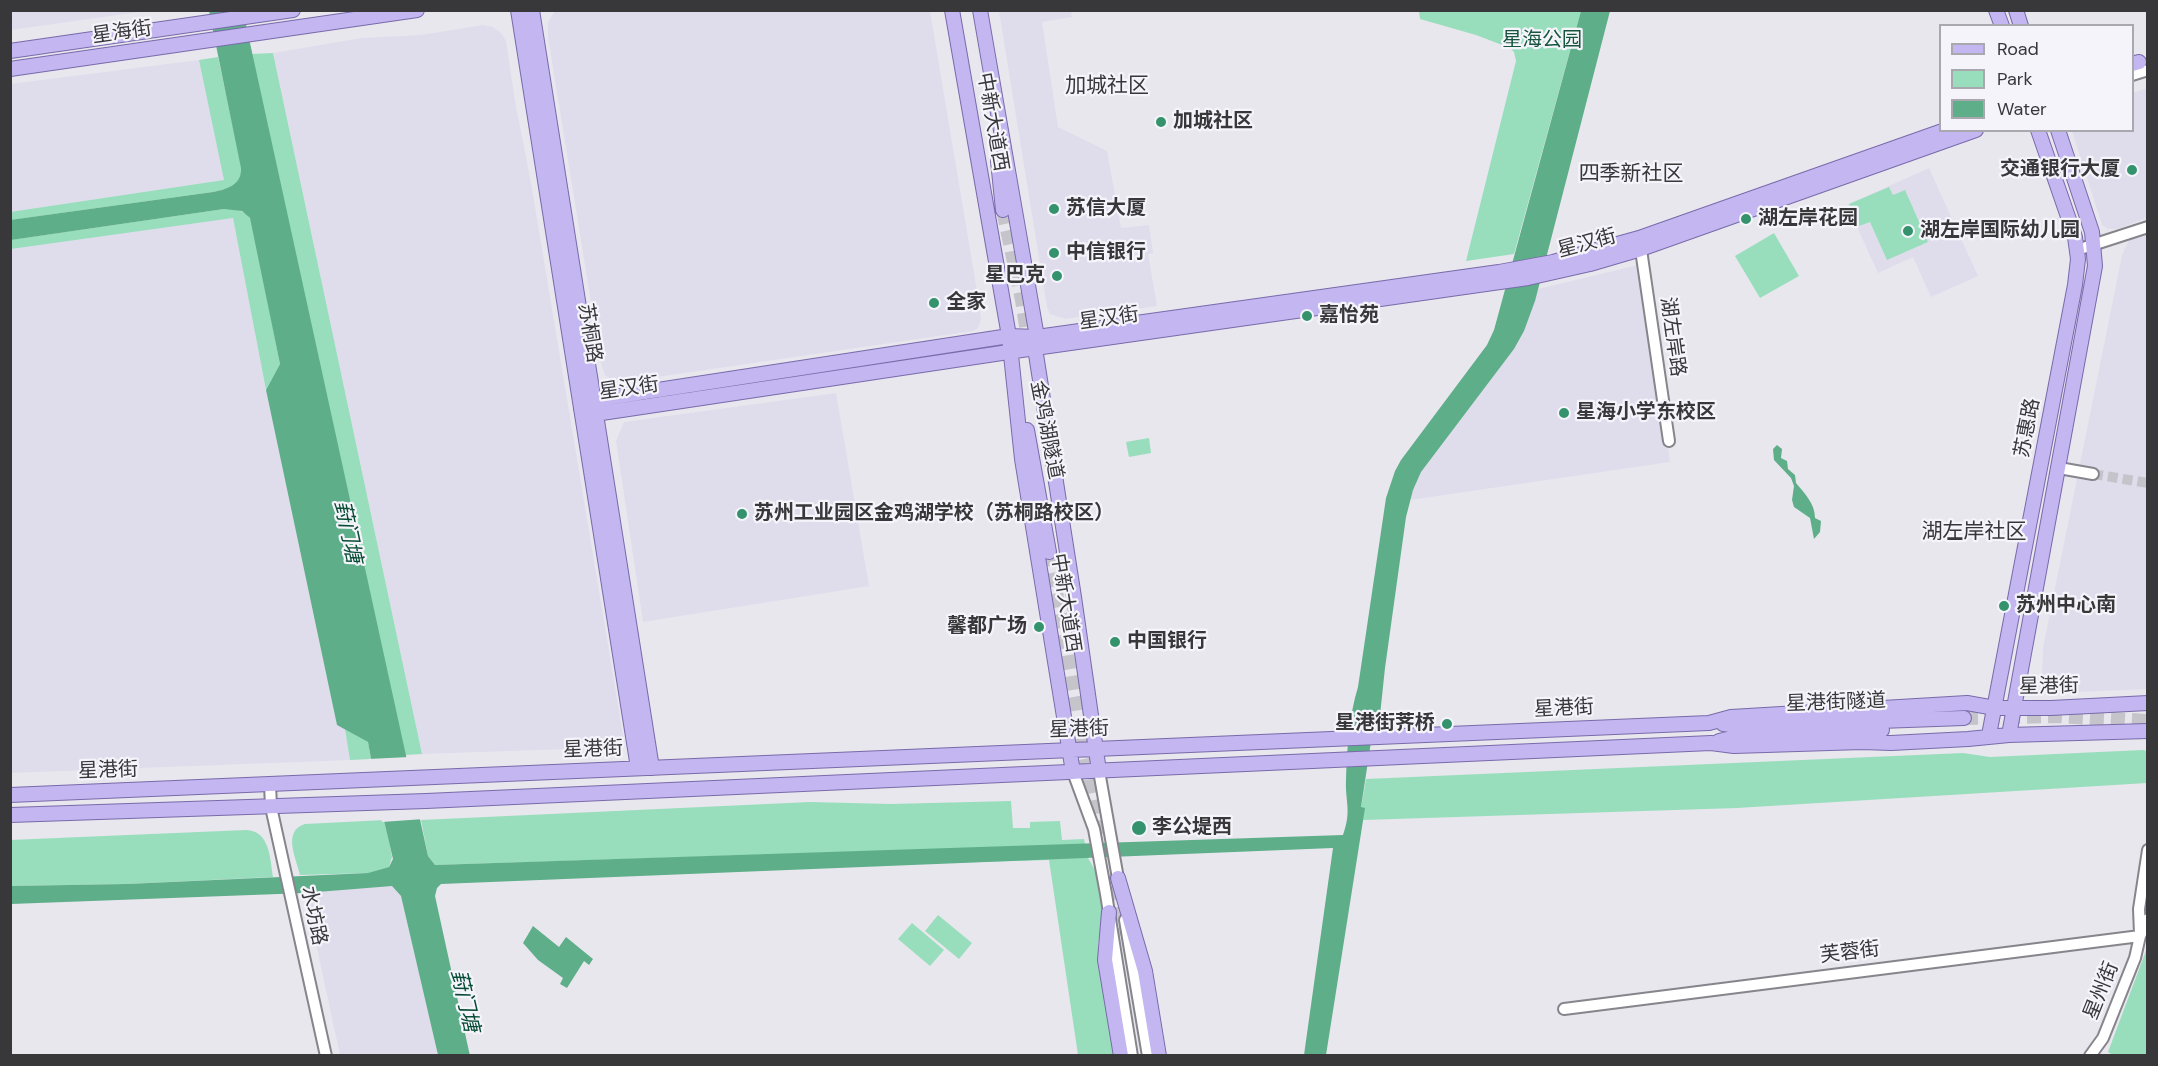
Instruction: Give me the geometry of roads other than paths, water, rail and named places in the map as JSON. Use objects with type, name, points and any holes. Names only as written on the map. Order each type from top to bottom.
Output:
[{"type":"main road","name":"星海街","points":[[10,51],[293,10]]},
{"type":"main road","name":"星海街","points":[[10,69],[417,10]]},
{"type":"main road","name":"苏桐路","points":[[518,10],[594,407],[609,547]]},
{"type":"main road","name":"苏桐路","points":[[532,10],[564,256],[581,410],[609,547],[641,745],[652,768]]},
{"type":"main road","name":"中新大道西","points":[[952,10],[1009,336],[1022,459],[1073,772]]},
{"type":"main road","name":"中新大道西","points":[[980,10],[1036,342],[1099,771]]},
{"type":"main road","points":[[988,55],[1003,210]]},
{"type":"main road","name":"星汉街","points":[[1640,244],[1940,132]]},
{"type":"main road","name":"星汉街","points":[[594,407],[769,388],[1010,352],[1036,342],[1500,277],[1553,267],[1640,244],[1970,132]]},
{"type":"main road","name":"苏惠路","points":[[1989,735],[2074,285],[2077,250],[2070,222],[2039,132]]},
{"type":"main road","name":"苏惠路","points":[[2009,735],[2094,284],[2095,246],[2059,132]]},
{"type":"main road","name":"星汉街","points":[[581,410],[767,374],[1009,336],[1036,342]]},
{"type":"main road","name":"金鸡湖隧道","points":[[1010,352],[1035,470],[1049,552]]},
{"type":"main road","points":[[767,374],[769,388]]},
{"type":"main road","name":"星港街","points":[[10,795],[1709,723],[1731,717],[1891,709],[1918,705],[1967,703],[1995,708],[2051,708],[2148,703]]},
{"type":"main road","name":"星港街隧道","points":[[1709,723],[1740,726],[1964,723],[1740,736],[1711,743]]},
{"type":"main road","name":"星港街","points":[[10,815],[426,801],[1711,743],[1734,746],[1891,743],[1968,739],[1989,735],[2148,731]]},
{"type":"main road","name":"苏桐路","points":[[638,768],[641,745]]},
{"type":"main road","points":[[1118,878],[1144,971],[1158,1056]]},
{"type":"main road","points":[[1109,912],[1105,960],[1121,1056]]},
{"type":"street","points":[[2077,250],[2148,227]]},
{"type":"street","name":"湖左岸路","points":[[1640,244],[1669,441]]},
{"type":"street","points":[[2059,468],[2093,474]]},
{"type":"street","name":"中新大道西","points":[[1099,771],[1148,1056]]},
{"type":"street","name":"中新大道西","points":[[1073,772],[1094,829],[1132,1056]]},
{"type":"street","name":"水坊路","points":[[270,783],[271,807],[326,1056]]},
{"type":"street","name":"星州街","points":[[2140,936],[2139,909],[2148,850]]},
{"type":"street","name":"星州街","points":[[2090,1056],[2103,1038],[2148,919]]},
{"type":"street","name":"芙蓉街","points":[[1564,1009],[2140,936]]},
{"type":"water","name":"葑门塘","points":[[209,11],[243,11],[428,856],[435,865],[1343,835],[1348,812],[1346,780],[1352,709],[1358,687],[1386,498],[1401,460],[1487,345],[1494,330],[1581,11],[1610,11],[1535,301],[1524,331],[1514,349],[1421,472],[1413,490],[1406,517],[1380,715],[1375,716],[1361,807],[1365,808],[1326,1055],[1304,1055],[1333,848],[441,884],[435,896],[470,1056],[438,1055],[401,896],[392,886],[305,893],[11,904],[11,886],[127,884],[368,873],[389,867],[393,859],[368,742],[337,725],[266,390],[280,364],[250,218],[242,211],[224,209],[11,240],[10,220],[213,192],[228,188],[236,182],[241,174],[241,168]]},
{"type":"water","points":[[1777,445],[1782,449],[1781,458],[1787,461],[1788,469],[1795,475],[1796,483],[1811,503],[1815,518],[1821,521],[1820,532],[1814,539],[1810,518],[1794,507],[1792,500],[1794,486],[1791,478],[1774,460],[1773,449]]},
{"type":"water","points":[[533,926],[559,947],[566,937],[593,959],[589,965],[584,961],[567,988],[560,984],[563,978],[538,960],[523,943]]},
{"type":"tunnel","points":[[1003,210],[1029,346]]},
{"type":"tunnel","points":[[2093,474],[2148,483]]},
{"type":"tunnel","points":[[1049,552],[1099,836]]},
{"type":"tunnel","points":[[1964,718],[2057,716],[2148,721]]},
{"type":"tunnel","points":[[1115,886],[1124,935]]},
{"type":"place","name":"加城社区","points":[[1161,122]]},
{"type":"place","name":"交通银行大厦","points":[[2132,170]]},
{"type":"place","name":"苏信大厦","points":[[1054,209]]},
{"type":"place","name":"湖左岸花园","points":[[1746,219]]},
{"type":"place","name":"湖左岸国际幼儿园","points":[[1908,231]]},
{"type":"place","name":"中信银行","points":[[1054,253]]},
{"type":"place","name":"星巴克","points":[[1057,276]]},
{"type":"place","name":"全家","points":[[934,303]]},
{"type":"place","name":"嘉怡苑","points":[[1307,316]]},
{"type":"place","name":"星海小学东校区","points":[[1564,413]]},
{"type":"place","name":"苏州工业园区金鸡湖学校（苏桐路校区）","points":[[742,514]]},
{"type":"place","name":"苏州中心南","points":[[2004,606]]},
{"type":"place","name":"馨都广场","points":[[1039,627]]},
{"type":"place","name":"中国银行","points":[[1115,642]]},
{"type":"place","name":"星港街荠桥","points":[[1447,724]]},
{"type":"place","name":"李公堤西","points":[[1139,828]]},
{"type":"district","name":"加城社区","points":[[1107,86]]},
{"type":"district","name":"四季新社区","points":[[1631,174]]},
{"type":"district","name":"湖左岸社区","points":[[1974,532]]},
{"type":"park label","name":"星海公园","points":[[1542,41]]}]
